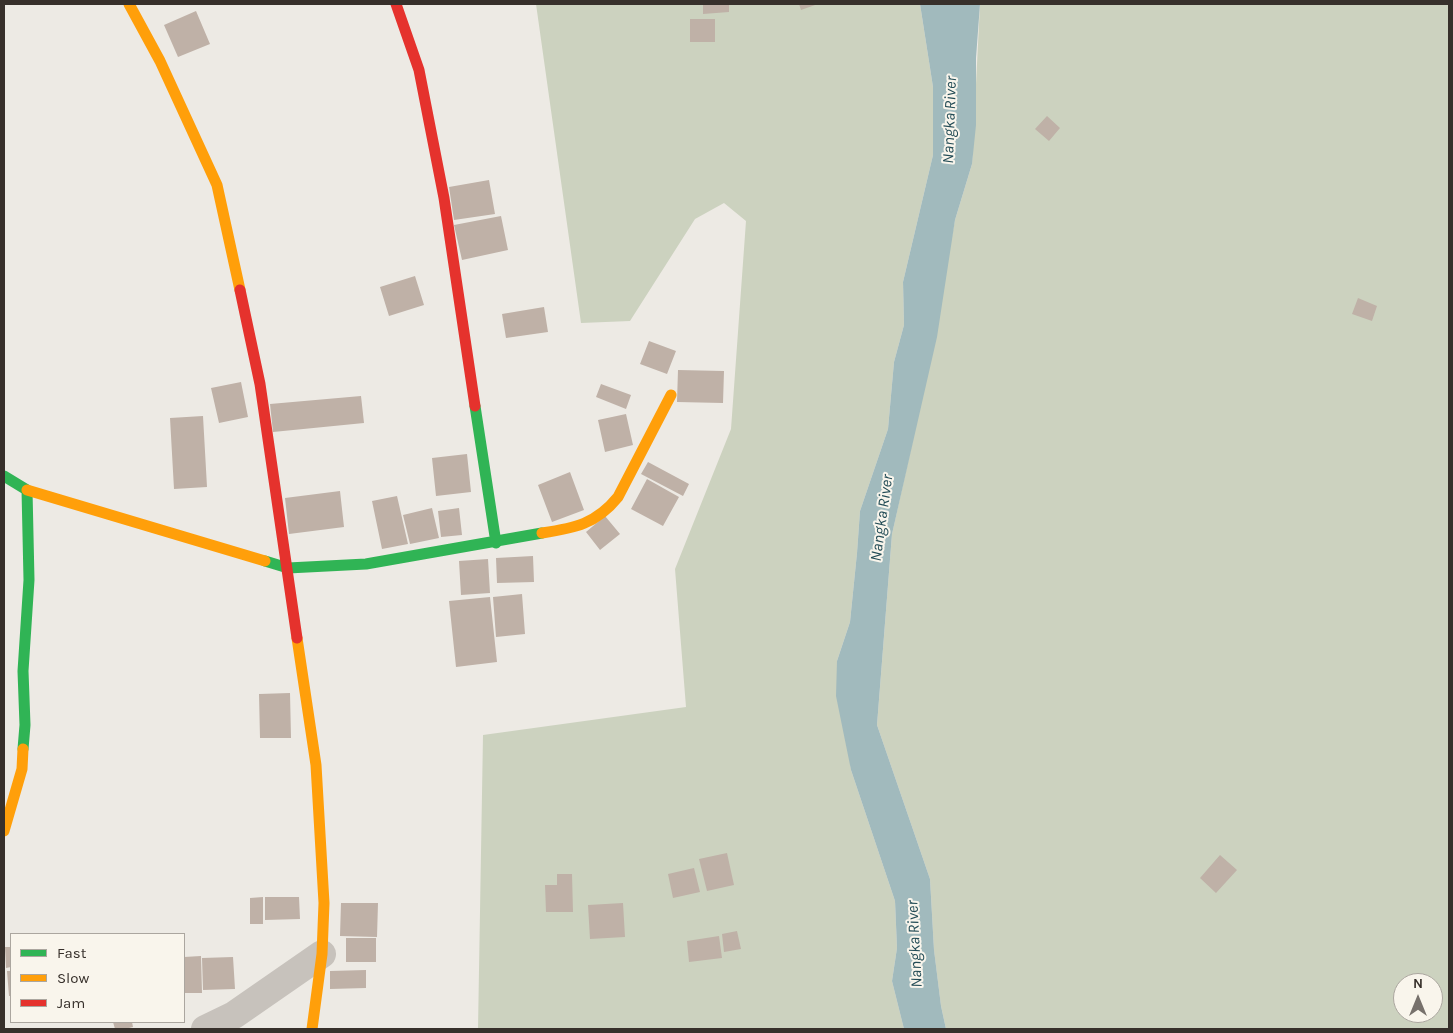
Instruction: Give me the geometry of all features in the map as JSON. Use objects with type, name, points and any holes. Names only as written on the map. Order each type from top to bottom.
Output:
[{"type":"street","points":[[129,4],[160,62],[217,184],[260,384],[316,764],[324,903],[322,954],[312,1029]]},
{"type":"street","points":[[396,4],[419,70],[444,198],[496,543]]},
{"type":"street","points":[[4,476],[28,490],[288,568],[366,564],[496,543],[587,524],[605,512],[618,497],[671,395]]},
{"type":"street","points":[[4,830],[22,769],[25,725],[23,671],[29,580],[28,490]]},
{"type":"street","points":[[205,1029],[234,1015],[322,954]]},
{"type":"green space","points":[[536,4],[920,4],[933,87],[933,155],[903,282],[904,325],[894,362],[888,429],[860,511],[850,622],[837,661],[851,770],[895,901],[897,948],[892,981],[904,1029],[478,1029],[483,735],[686,707],[675,569],[731,429],[746,221],[724,203],[695,219],[630,321],[581,323]]},
{"type":"green space","points":[[980,4],[1449,4],[1449,1029],[946,1029],[934,950],[930,879],[877,725],[892,534],[912,444],[955,220],[972,164]]},
{"type":"water","name":"Nangka River","points":[[920,4],[980,4],[976,58],[976,125],[972,164],[955,220],[937,337],[892,534],[877,725],[930,879],[934,950],[946,1029],[904,1029],[892,981],[897,948],[895,901],[851,770],[836,696],[837,661],[850,622],[860,511],[888,429],[894,362],[904,325],[903,282],[933,155],[933,87]]},
{"type":"building","points":[[703,4],[729,4],[729,12],[703,14]]},
{"type":"building","points":[[799,4],[818,4],[801,10]]},
{"type":"building","points":[[196,11],[210,44],[178,57],[164,25]]},
{"type":"building","points":[[690,19],[715,19],[715,42],[690,42]]},
{"type":"building","points":[[1047,116],[1060,128],[1049,141],[1035,129]]},
{"type":"building","points":[[489,180],[495,214],[454,220],[449,187]]},
{"type":"building","points":[[501,216],[508,250],[462,260],[454,225]]},
{"type":"building","points":[[415,276],[424,305],[389,316],[380,287]]},
{"type":"building","points":[[1358,298],[1377,306],[1372,321],[1352,314]]},
{"type":"building","points":[[544,307],[548,332],[506,338],[502,314]]},
{"type":"building","points":[[649,341],[676,351],[667,374],[640,364]]},
{"type":"building","points":[[678,370],[724,371],[723,403],[677,402]]},
{"type":"building","points":[[241,382],[248,417],[219,423],[211,388]]},
{"type":"building","points":[[601,384],[631,395],[626,409],[596,397]]},
{"type":"building","points":[[361,396],[364,423],[273,432],[270,404]]},
{"type":"building","points":[[626,414],[633,445],[605,452],[598,420]]},
{"type":"building","points":[[203,416],[207,487],[174,489],[170,418]]},
{"type":"building","points":[[467,454],[471,492],[436,496],[432,458]]},
{"type":"building","points":[[648,462],[689,484],[683,496],[641,474]]},
{"type":"building","points":[[570,472],[584,510],[552,522],[538,485]]},
{"type":"building","points":[[647,479],[679,497],[663,526],[631,509]]},
{"type":"building","points":[[340,491],[344,527],[289,534],[285,498]]},
{"type":"building","points":[[397,496],[408,544],[382,549],[372,501]]},
{"type":"building","points":[[432,508],[439,538],[410,544],[403,515]]},
{"type":"building","points":[[459,508],[462,535],[441,537],[438,511]]},
{"type":"building","points":[[605,516],[620,534],[600,550],[586,532]]},
{"type":"building","points":[[533,556],[534,582],[497,583],[496,558]]},
{"type":"building","points":[[488,559],[490,593],[461,595],[459,561]]},
{"type":"building","points":[[522,594],[525,634],[496,637],[493,597]]},
{"type":"building","points":[[490,597],[497,662],[456,667],[449,601]]},
{"type":"building","points":[[290,693],[291,738],[260,738],[259,694]]},
{"type":"building","points":[[727,853],[734,885],[707,891],[699,859]]},
{"type":"building","points":[[1220,855],[1237,870],[1216,893],[1200,878]]},
{"type":"building","points":[[694,868],[700,892],[673,898],[668,874]]},
{"type":"building","points":[[557,874],[572,874],[573,912],[546,912],[545,885],[557,885]]},
{"type":"building","points":[[263,897],[263,924],[250,924],[250,898]]},
{"type":"building","points":[[265,897],[299,897],[300,919],[265,920]]},
{"type":"building","points":[[341,903],[378,903],[377,937],[340,936]]},
{"type":"building","points":[[623,903],[625,937],[590,939],[588,905]]},
{"type":"building","points":[[737,931],[741,949],[724,952],[722,934]]},
{"type":"building","points":[[719,936],[722,958],[689,962],[687,941]]},
{"type":"building","points":[[346,938],[376,938],[376,962],[346,962]]},
{"type":"building","points":[[5,947],[10,947],[10,967],[6,968]]},
{"type":"building","points":[[201,956],[202,993],[185,993],[185,957]]},
{"type":"building","points":[[233,957],[235,989],[203,990],[202,958]]},
{"type":"building","points":[[366,970],[366,988],[330,989],[330,971]]},
{"type":"building","points":[[7,971],[10,971],[9,996]]},
{"type":"building","points":[[113,1023],[132,1023],[133,1027],[115,1029]]},
{"type":"traffic: fast","points":[[475,406],[496,543]]},
{"type":"traffic: fast","points":[[4,476],[27,490],[29,580],[23,671],[25,725],[23,749]]},
{"type":"traffic: fast","points":[[265,561],[288,568],[366,564],[542,533]]},
{"type":"traffic: slow","points":[[129,4],[160,61],[217,185],[240,290]]},
{"type":"traffic: slow","points":[[542,533],[575,527],[593,519],[610,506],[618,497],[671,395]]},
{"type":"traffic: slow","points":[[27,490],[265,561]]},
{"type":"traffic: slow","points":[[297,638],[316,765],[324,903],[322,954],[312,1029]]},
{"type":"traffic: slow","points":[[4,831],[22,769],[23,749]]},
{"type":"traffic: jam","points":[[396,4],[419,70],[444,198],[475,406]]},
{"type":"traffic: jam","points":[[240,290],[260,384],[297,638]]}]
